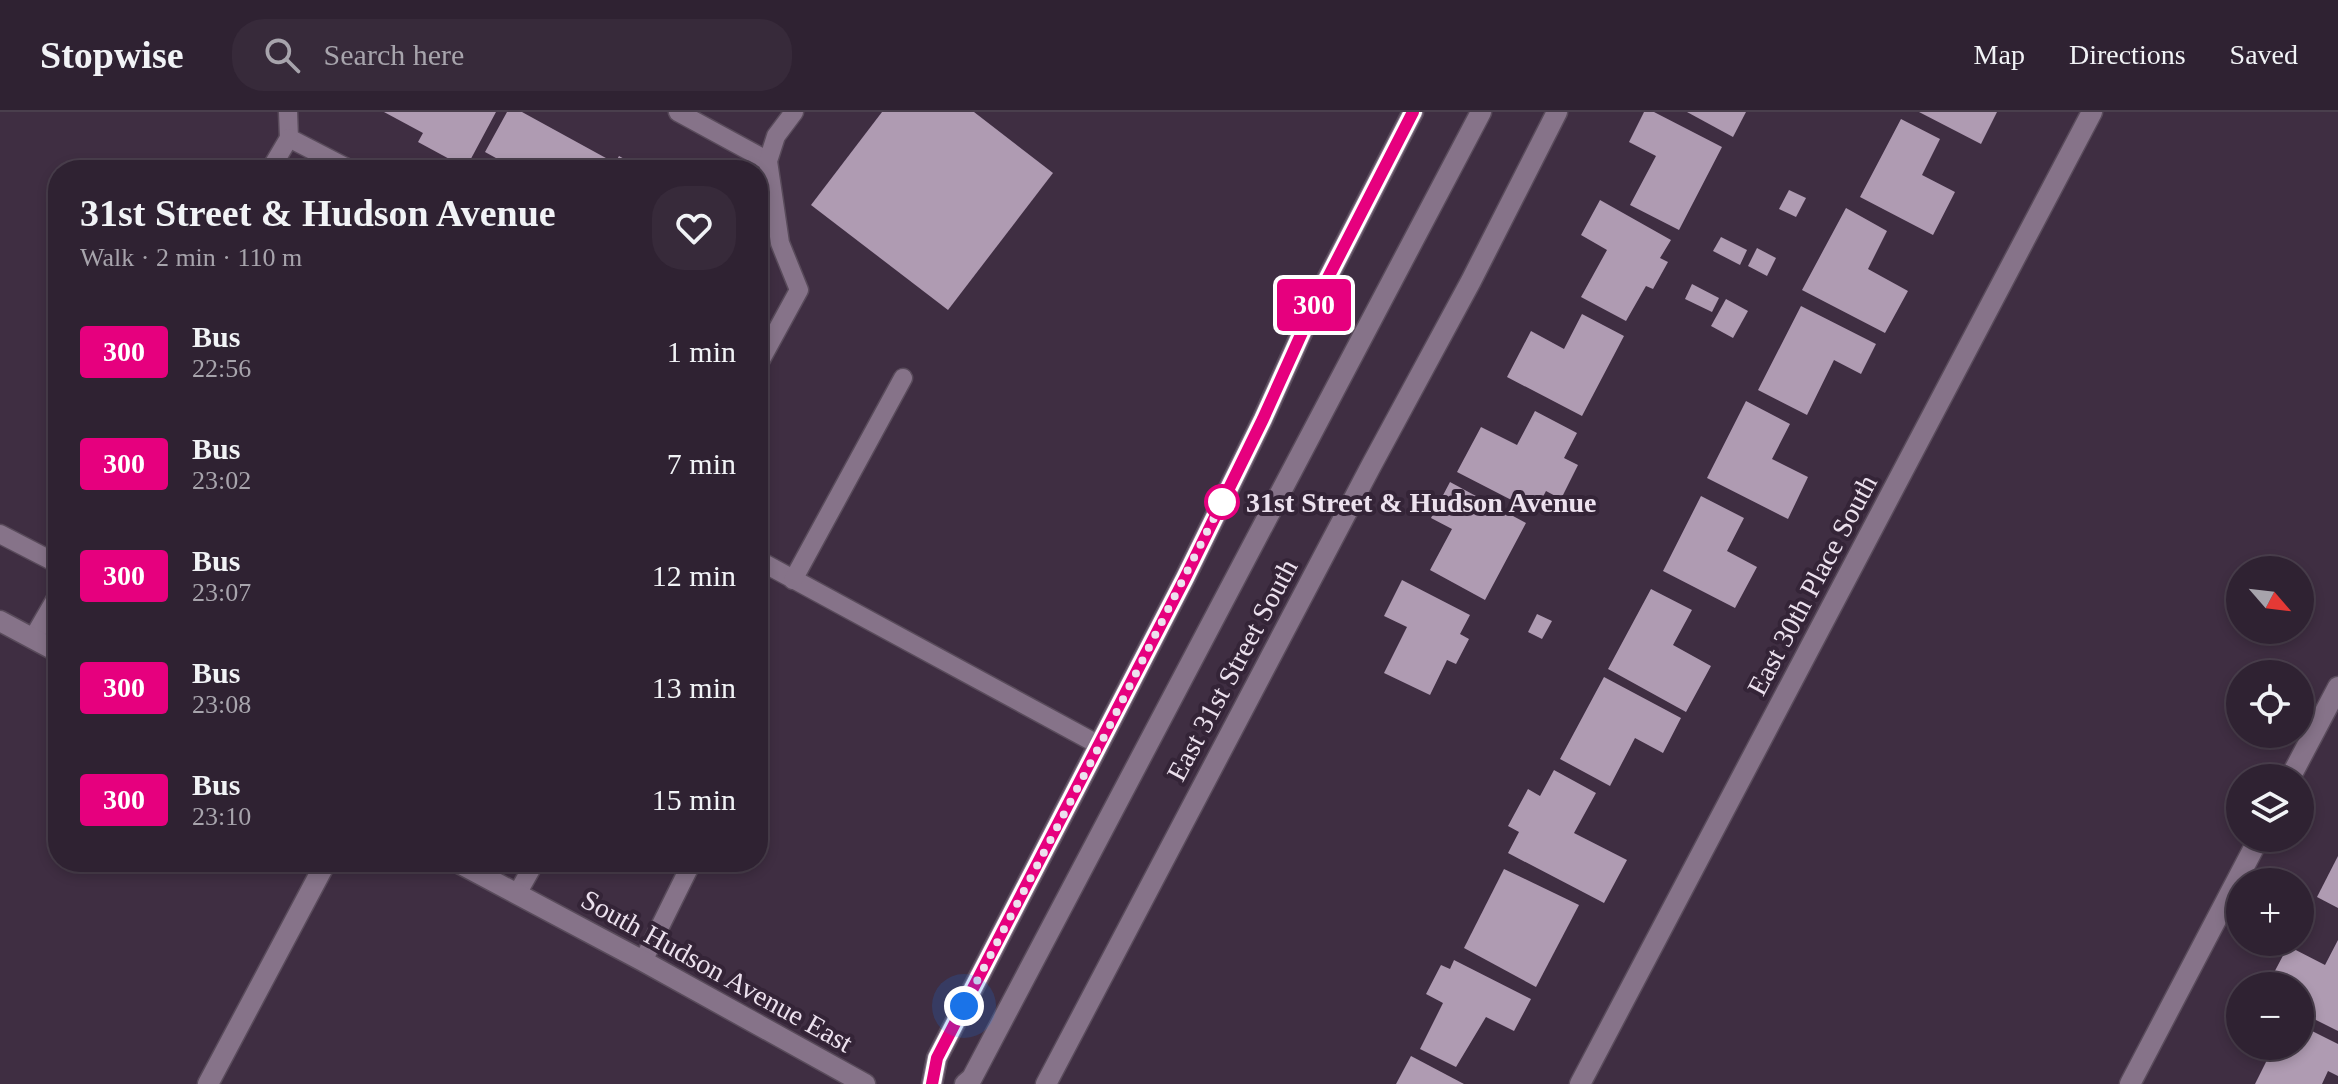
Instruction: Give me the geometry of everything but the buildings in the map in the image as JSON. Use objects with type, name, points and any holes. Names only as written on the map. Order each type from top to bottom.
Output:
[{"type":"street","points":[[932,1084],[937,1058],[1099,745],[1263,419],[1318,297],[1413,112]]},
{"type":"street","name":"East 31st Street South","points":[[965,1084],[972,1078],[1481,112]]},
{"type":"street","name":"East 31st Street South","points":[[1046,1084],[1478,268],[1557,112]]},
{"type":"street","name":"East 30th Place South","points":[[1580,1084],[2092,112]]},
{"type":"street","points":[[0,621],[48,646]]},
{"type":"street","points":[[2297,764],[2338,687]]},
{"type":"street","points":[[2130,1084],[2252,852]]},
{"type":"street","points":[[208,1084],[321,872]]},
{"type":"street","name":"South Hudson Avenue East","points":[[476,872],[865,1084]]},
{"type":"lane","points":[[276,160],[289,138],[288,112]]},
{"type":"lane","points":[[678,112],[766,160]]},
{"type":"lane","points":[[768,347],[799,290],[780,243],[768,161],[776,136],[794,112]]},
{"type":"lane","points":[[289,138],[332,160]]},
{"type":"lane","points":[[793,580],[903,378]]},
{"type":"lane","points":[[0,534],[48,559]]},
{"type":"lane","points":[[768,566],[1099,745]]},
{"type":"lane","points":[[33,638],[48,612]]},
{"type":"lane","points":[[517,894],[529,872]]},
{"type":"lane","points":[[643,961],[687,872]]},
{"type":"bus line","name":"300","points":[[932,1084],[937,1058],[1185,578],[1263,419],[1318,297],[1413,112]]},
{"type":"place","name":"31st Street & Hudson Avenue","points":[[1222,502]]},
{"type":"route","points":[[964,1006],[1222,502]]}]
